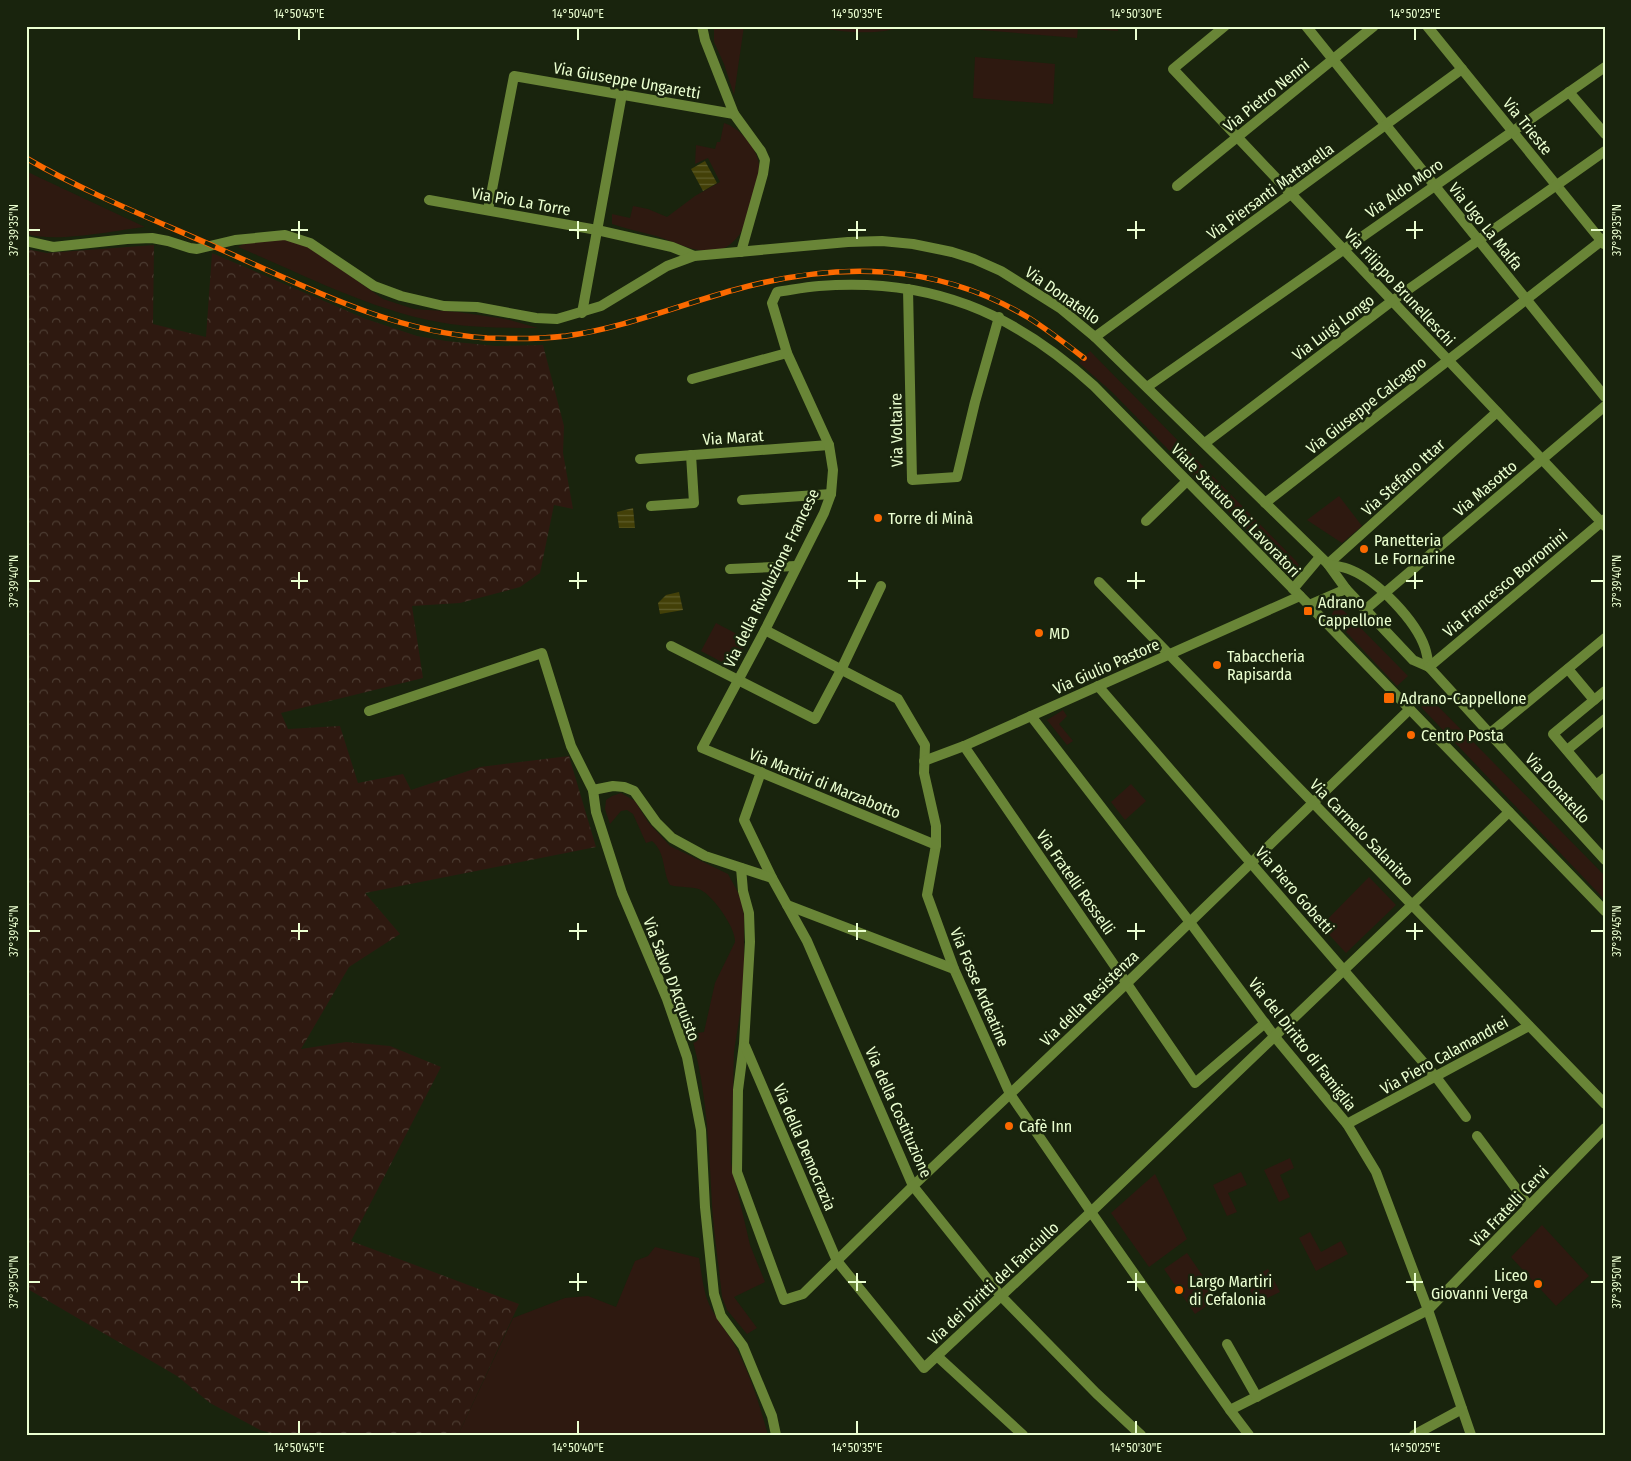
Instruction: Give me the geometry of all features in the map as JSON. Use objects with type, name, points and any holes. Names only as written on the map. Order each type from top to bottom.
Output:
[{"type":"street","points":[[702,26],[704,40],[734,114],[761,151],[765,160],[763,174],[741,252]]},
{"type":"street","name":"Via Filippo Brunelleschi","points":[[1224,26],[1173,69],[1542,460],[1603,522]]},
{"type":"street","name":"Via Ugo La Malfa","points":[[1306,26],[1605,397]]},
{"type":"street","name":"Via Pietro Nenni","points":[[1177,186],[1374,26]]},
{"type":"street","name":"Via Trieste","points":[[1427,26],[1604,241]]},
{"type":"street","name":"Via Aldo Moro","points":[[1147,387],[1605,67]]},
{"type":"street","name":"Via Piersanti Mattarella","points":[[1095,337],[1462,70]]},
{"type":"street","name":"Via Giuseppe Ungaretti","points":[[488,210],[514,76],[734,114]]},
{"type":"street","points":[[1569,92],[1605,134]]},
{"type":"street","points":[[582,313],[622,94]]},
{"type":"street","name":"Via Luigi Longo","points":[[1205,443],[1392,301],[1605,151]]},
{"type":"street","name":"Via Pio La Torre","points":[[429,200],[597,230],[672,247],[694,256]]},
{"type":"street","points":[[26,241],[53,248],[127,239],[152,238],[197,249],[235,240],[285,235],[310,243],[374,286],[401,296],[426,303],[489,309],[536,318],[557,319],[601,306],[667,266],[694,256]]},
{"type":"street","name":"Via Donatello","points":[[694,256],[848,242],[882,241],[913,244],[952,252],[992,267],[1024,284],[1060,308],[1095,337],[1328,564]]},
{"type":"street","name":"Via Giuseppe Calcagno","points":[[1265,503],[1526,299],[1604,241]]},
{"type":"street","name":"Viale Statuto dei Lavoratori","points":[[772,303],[777,292],[818,286],[865,285],[908,289],[932,294],[967,304],[999,317],[1036,340],[1072,366],[1187,480],[1410,708],[1605,911]]},
{"type":"street","name":"Via Voltaire","points":[[908,289],[912,480],[957,476],[974,402],[999,317]]},
{"type":"street","name":"Via della Rivoluzione Francese","points":[[702,748],[765,630],[824,513],[831,494],[833,470],[829,445],[788,352],[772,303]]},
{"type":"street","points":[[692,379],[788,352]]},
{"type":"street","name":"Via Masotto","points":[[1366,609],[1605,406]]},
{"type":"street","name":"Via Stefano Ittar","points":[[1328,564],[1498,412]]},
{"type":"street","name":"Via Marat","points":[[640,459],[829,445]]},
{"type":"street","points":[[650,506],[694,503],[691,455]]},
{"type":"street","points":[[1146,522],[1187,480]]},
{"type":"street","points":[[742,500],[831,494]]},
{"type":"street","name":"Via Francesco Borromini","points":[[1429,667],[1603,522]]},
{"type":"street","points":[[1296,593],[1320,557]]},
{"type":"street","points":[[1328,564],[1346,589],[1413,660],[1429,667]]},
{"type":"street","points":[[1328,564],[1350,569],[1385,593],[1416,630],[1425,648],[1429,667]]},
{"type":"street","points":[[730,569],[796,566]]},
{"type":"street","name":"Via Carmelo Salanitro","points":[[1099,582],[1605,1104]]},
{"type":"street","points":[[671,646],[814,719],[841,670],[881,586]]},
{"type":"street","points":[[1309,605],[1346,589]]},
{"type":"street","name":"Via Giulio Pastore","points":[[924,761],[964,746],[1168,655],[1296,593]]},
{"type":"street","name":"Via Fosse Ardeatine","points":[[765,630],[898,700],[925,745],[924,774],[936,826],[936,845],[927,895],[954,969],[1010,1094],[1084,1203],[1249,1435]]},
{"type":"street","points":[[1489,734],[1605,638]]},
{"type":"street","name":"Via Salvo D'Acquisto","points":[[369,711],[542,653],[571,746],[593,790],[596,812],[622,893],[667,999],[687,1057],[701,1130],[705,1208],[714,1294],[721,1316],[743,1346],[772,1416],[776,1435]]},
{"type":"street","name":"Via Donatello","points":[[1429,667],[1605,860]]},
{"type":"street","points":[[1568,669],[1594,700]]},
{"type":"street","name":"Via Piero Gobetti","points":[[1098,686],[1436,1077],[1466,1117]]},
{"type":"street","points":[[1605,691],[1553,734],[1605,796]]},
{"type":"street","name":"Via della Resistenza","points":[[744,1044],[738,1090],[738,1172],[784,1300],[803,1294],[1410,708]]},
{"type":"street","name":"Via del Diritto di Famiglia","points":[[1031,716],[1275,1036],[1347,1124],[1376,1172],[1428,1310],[1471,1435]]},
{"type":"street","points":[[1567,750],[1605,719]]},
{"type":"street","name":"Via Fratelli Rosselli","points":[[964,746],[1195,1083],[1265,1023]]},
{"type":"street","name":"Via Martiri di Marzabotto","points":[[702,748],[936,845]]},
{"type":"street","name":"Via della Costituzione","points":[[761,772],[744,820],[772,878],[807,941],[913,1186],[1001,1296],[1096,1393],[1141,1435]]},
{"type":"street","points":[[1596,785],[1605,778]]},
{"type":"street","points":[[593,790],[613,786],[624,787],[634,791],[656,822],[672,838],[705,856],[772,878]]},
{"type":"street","points":[[1275,1036],[1509,812]]},
{"type":"street","points":[[741,868],[743,891],[749,913],[750,942],[744,1044]]},
{"type":"street","points":[[787,905],[954,969]]},
{"type":"street","name":"Via Piero Calamandrei","points":[[1347,1124],[1529,1026]]},
{"type":"street","name":"Via dei Diritti del Fanciullo","points":[[924,1368],[1275,1036]]},
{"type":"street","name":"Via della Democrazia","points":[[744,1044],[837,1261],[924,1368]]},
{"type":"street","name":"Via Fratelli Cervi","points":[[1230,1410],[1428,1310],[1605,1128]]},
{"type":"street","points":[[1477,1136],[1529,1206]]},
{"type":"street","points":[[1227,1344],[1257,1397]]},
{"type":"street","points":[[937,1356],[1024,1435]]},
{"type":"street","points":[[1414,1435],[1462,1410]]},
{"type":"green space","points":[[714,26],[744,26],[734,95],[724,64],[714,42]]},
{"type":"green space","points":[[802,26],[904,26],[892,30],[866,32]]},
{"type":"green space","points":[[1117,26],[1118,31],[1078,28],[1077,38],[944,27]]},
{"type":"green space","points":[[975,57],[1055,64],[1053,104],[973,98]]},
{"type":"green space","points":[[724,123],[736,129],[746,139],[755,151],[759,164],[758,179],[750,211],[743,229],[733,242],[719,250],[703,251],[612,224],[612,214],[630,218],[633,206],[648,209],[667,217],[695,196],[720,182],[708,158],[695,164],[696,145],[715,149],[717,142],[720,142]]},
{"type":"green space","points":[[26,171],[145,227],[68,237],[26,234]]},
{"type":"green space","points":[[287,239],[312,249],[383,299],[414,309],[458,312],[506,319],[538,328],[461,325],[422,319],[342,292],[238,247],[245,243]]},
{"type":"green space","points":[[154,245],[153,324],[206,337],[212,253],[366,319],[417,336],[496,346],[543,345],[564,426],[563,453],[573,509],[554,505],[540,573],[520,587],[460,603],[412,606],[423,678],[281,713],[288,729],[340,726],[358,783],[403,774],[411,790],[480,767],[569,756],[596,847],[365,893],[400,934],[349,967],[301,1049],[346,1042],[390,1046],[441,1067],[351,1241],[519,1304],[458,1435],[278,1435],[260,1430],[210,1403],[177,1376],[26,1288],[26,249],[47,253]]},
{"type":"green space","points":[[1090,351],[1301,568],[1290,574],[1112,392],[1079,363]]},
{"type":"green space","points":[[1339,496],[1362,526],[1342,543],[1307,520]]},
{"type":"green space","points":[[1337,608],[1341,608],[1408,676],[1397,686],[1331,616]]},
{"type":"green space","points":[[716,623],[748,640],[733,668],[701,651]]},
{"type":"green space","points":[[1430,698],[1605,876],[1605,896],[1603,898],[1421,707]]},
{"type":"green space","points":[[1063,710],[1067,716],[1059,724],[1073,741],[1067,745],[1047,720]]},
{"type":"green space","points":[[1131,784],[1146,801],[1125,820],[1111,802]]},
{"type":"green space","points":[[621,793],[635,801],[648,822],[670,846],[728,874],[740,896],[744,915],[744,988],[734,1052],[731,1163],[750,1245],[765,1282],[734,1297],[757,1328],[747,1334],[727,1310],[722,1297],[713,1217],[704,1098],[691,1034],[704,1032],[715,983],[735,942],[734,936],[723,913],[706,893],[690,887],[670,885],[660,851],[652,841],[646,843],[633,814],[627,810],[621,811],[610,824],[605,809],[606,800]]},
{"type":"green space","points":[[1369,877],[1396,905],[1346,953],[1321,926]]},
{"type":"green space","points":[[1290,1158],[1294,1168],[1280,1175],[1290,1197],[1279,1202],[1264,1170]]},
{"type":"green space","points":[[1241,1172],[1247,1185],[1228,1193],[1237,1212],[1227,1216],[1213,1185]]},
{"type":"green space","points":[[1155,1174],[1187,1239],[1149,1267],[1111,1213]]},
{"type":"green space","points":[[1542,1225],[1589,1276],[1556,1306],[1511,1257]]},
{"type":"green space","points":[[1310,1232],[1321,1252],[1341,1241],[1348,1254],[1316,1271],[1299,1238]]},
{"type":"green space","points":[[655,1247],[699,1258],[703,1284],[709,1304],[733,1342],[749,1375],[768,1435],[458,1435],[513,1318],[565,1298],[588,1296],[616,1307],[635,1261],[648,1256]]},
{"type":"green space","points":[[1187,1253],[1218,1298],[1195,1314],[1164,1269]]},
{"type":"green space","points":[[1268,1269],[1280,1292],[1257,1303],[1245,1281]]},
{"type":"shaded area","points":[[705,161],[717,183],[703,191],[691,169]]},
{"type":"shaded area","points":[[633,508],[635,528],[619,528],[617,512]]},
{"type":"shaded area","points":[[679,592],[683,610],[660,614],[658,603],[666,595]]},
{"type":"railway","points":[[26,158],[97,195],[350,306],[417,327],[451,334],[507,339],[566,336],[609,328],[713,296],[772,281],[810,274],[848,271],[885,272],[922,277],[958,286],[994,300],[1029,318],[1084,358]]},
{"type":"place","name":"Torre di Minà","points":[[878,518]]},
{"type":"place","name":"Panetteria Le Fornarine","points":[[1364,549]]},
{"type":"place","name":"Adrano Cappellone","points":[[1308,611]]},
{"type":"place","name":"MD","points":[[1039,633]]},
{"type":"place","name":"Tabaccheria Rapisarda","points":[[1217,665]]},
{"type":"place","name":"Adrano-Cappellone","points":[[1389,698]]},
{"type":"place","name":"Centro Posta","points":[[1411,735]]},
{"type":"place","name":"Cafè Inn","points":[[1009,1126]]},
{"type":"place","name":"Liceo Giovanni Verga","points":[[1538,1284]]},
{"type":"place","name":"Largo Martiri di Cefalonia","points":[[1179,1290]]}]
